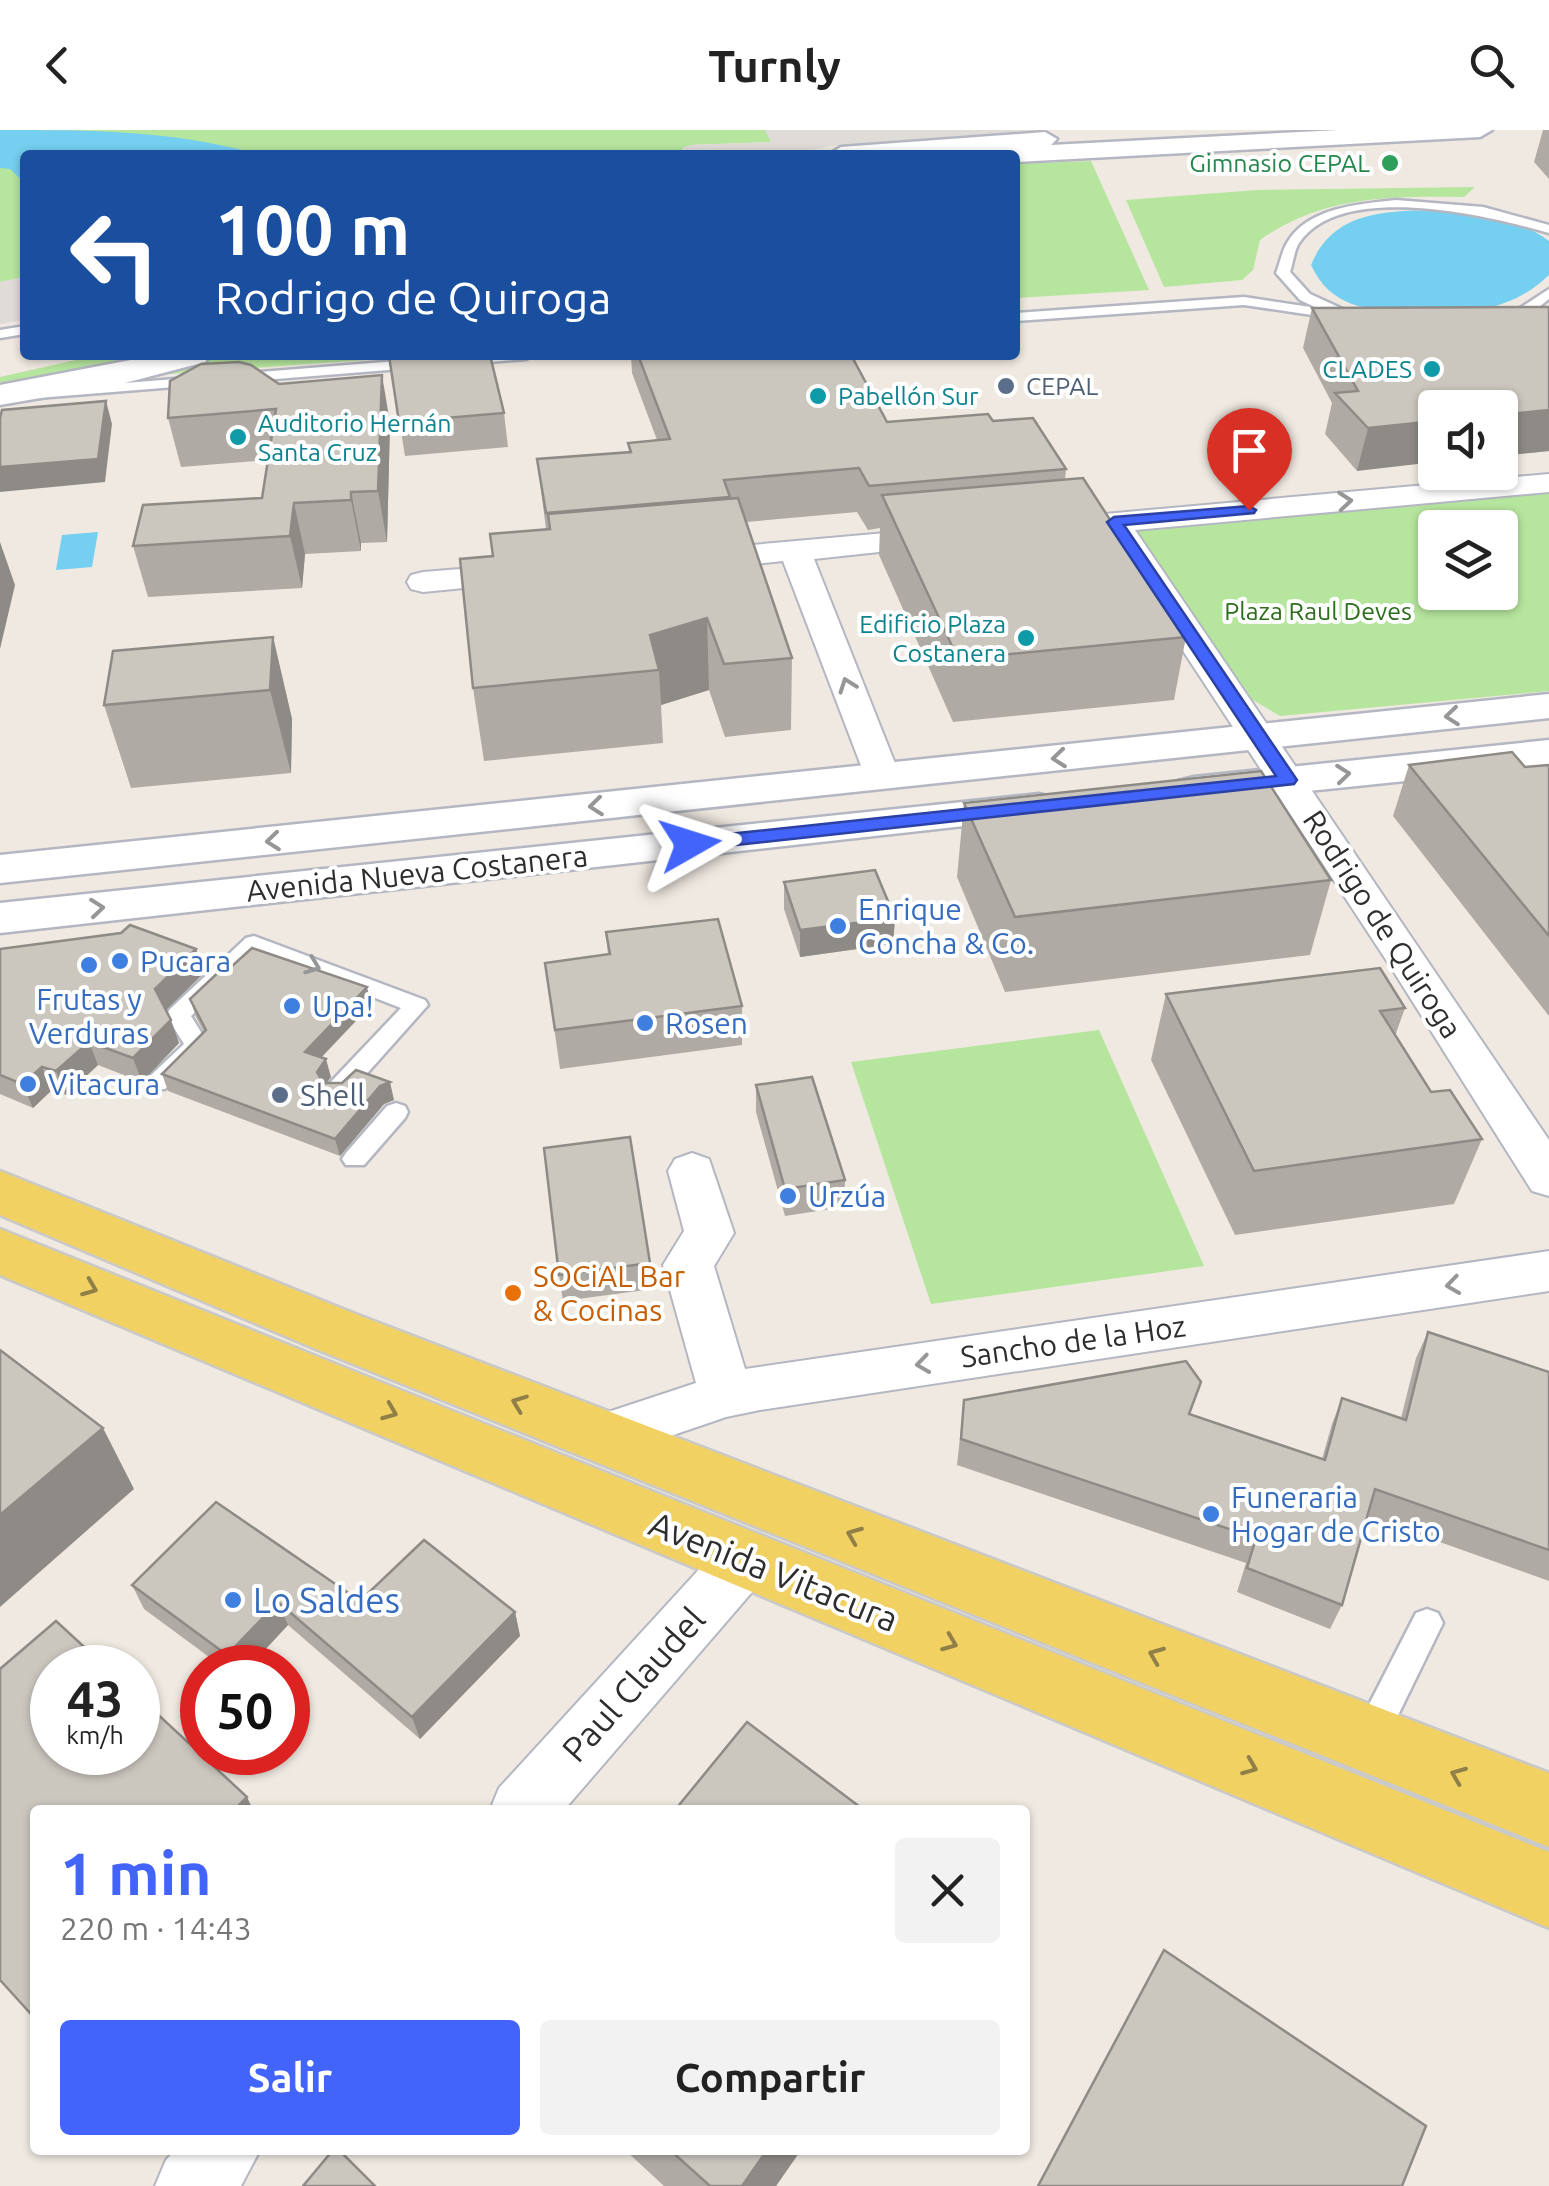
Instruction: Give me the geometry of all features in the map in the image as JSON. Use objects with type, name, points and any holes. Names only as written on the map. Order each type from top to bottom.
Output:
[{"type":"main road","points":[[888,150],[1222,130]]},
{"type":"main road","points":[[1020,154],[1480,130]]},
{"type":"main road","points":[[0,371],[47,360]]},
{"type":"main road","points":[[0,396],[175,360]]},
{"type":"main road","name":"Avenida Nueva Costanera","points":[[0,869],[1549,706]]},
{"type":"main road","points":[[1158,794],[1549,752]]},
{"type":"main road","name":"Avenida Nueva Costanera","points":[[0,918],[1083,802]]},
{"type":"main road","points":[[344,834],[347,859],[375,878]]},
{"type":"main road","name":"Avenida Vitacura","points":[[0,1192],[332,1330],[1549,1810]]},
{"type":"main road","name":"Avenida Vitacura","points":[[0,1251],[1549,1890]]},
{"type":"street","points":[[1014,531],[1549,484]]},
{"type":"street","name":"Rodrigo de Quiroga","points":[[1114,522],[1549,1178]]},
{"type":"street","points":[[670,562],[976,534]]},
{"type":"street","points":[[795,550],[881,776]]},
{"type":"street","points":[[423,582],[554,572]]},
{"type":"street","points":[[692,1171],[709,1233],[688,1265],[726,1395]]},
{"type":"street","name":"Sancho de la Hoz","points":[[603,1436],[726,1395],[1549,1271]]},
{"type":"street","name":"Paul Claudel","points":[[526,1805],[745,1559]]},
{"type":"street","points":[[192,2186],[220,2155]]},
{"type":"lane","points":[[1270,280],[1298,235],[1331,216],[1365,208],[1399,204],[1474,206],[1549,228]]},
{"type":"lane","points":[[1020,304],[1270,280],[1364,322]]},
{"type":"lane","points":[[1480,325],[1531,319],[1549,293]]},
{"type":"lane","points":[[1020,317],[1244,301],[1344,316]]},
{"type":"lane","points":[[0,396],[408,360]]},
{"type":"lane","points":[[157,1083],[198,1045],[178,1016],[254,943],[417,1005],[337,1091]]},
{"type":"lane","points":[[355,1159],[396,1112]]},
{"type":"lane","points":[[1369,1739],[1427,1623]]},
{"type":"green space","points":[[0,130],[765,130],[772,142],[691,145],[685,150],[20,150],[20,278],[0,282]]},
{"type":"green space","points":[[1091,161],[1149,290],[1020,298],[1020,164]]},
{"type":"green space","points":[[1475,187],[1464,197],[1383,199],[1332,207],[1284,225],[1260,240],[1253,270],[1242,280],[1164,287],[1126,200],[1257,190]]},
{"type":"green space","points":[[76,360],[135,360],[0,386],[0,377]]},
{"type":"green space","points":[[201,360],[367,360],[142,376]]},
{"type":"green space","name":"Plaza Raul Deves","points":[[1549,490],[1549,691],[1280,716],[1253,700],[1135,531],[1146,523]]},
{"type":"green space","points":[[1099,1030],[1204,1266],[931,1304],[851,1062]]},
{"type":"shaded area","points":[[765,130],[1036,130],[813,150],[682,148],[771,142]]},
{"type":"shaded area","points":[[20,278],[20,321],[0,324],[0,282]]},
{"type":"water","points":[[0,130],[163,136],[241,150],[20,150],[20,178],[10,169],[0,168]]},
{"type":"water","points":[[1448,210],[1501,220],[1538,233],[1549,241],[1549,275],[1534,288],[1501,304],[1466,312],[1429,313],[1352,304],[1329,290],[1311,265],[1322,246],[1350,222],[1387,213]]},
{"type":"water","points":[[98,532],[92,567],[56,570],[62,535]]},
{"type":"building","points":[[1549,307],[1549,410],[1518,413],[1518,390],[1418,390],[1418,423],[1368,428],[1335,393],[1358,391],[1312,308]]},
{"type":"building","points":[[390,360],[491,360],[504,413],[399,422]]},
{"type":"building","points":[[640,360],[854,360],[887,422],[988,414],[993,421],[1033,418],[1066,469],[869,486],[859,468],[724,480],[730,497],[546,513],[537,459],[631,452],[628,443],[670,439]]},
{"type":"building","points":[[201,364],[251,365],[279,384],[382,375],[378,491],[351,492],[351,500],[294,503],[290,536],[133,546],[143,505],[262,498],[276,409],[168,418],[170,381]]},
{"type":"building","points":[[106,401],[98,459],[0,467],[2,410]]},
{"type":"building","points":[[1083,478],[1186,637],[958,659],[882,495]]},
{"type":"building","points":[[738,498],[792,658],[724,664],[707,618],[650,635],[659,670],[473,688],[460,559],[493,556],[490,534],[550,529],[548,514]]},
{"type":"building","points":[[273,637],[270,690],[104,705],[113,651]]},
{"type":"building","points":[[1512,752],[1525,767],[1549,765],[1549,936],[1409,765]]},
{"type":"building","points":[[1261,771],[1331,880],[1015,917],[964,803]]},
{"type":"building","points":[[875,870],[895,918],[800,930],[784,882]]},
{"type":"building","points":[[718,919],[742,1006],[555,1030],[545,963],[610,954],[606,932]]},
{"type":"building","points":[[130,925],[196,949],[155,989],[171,1020],[133,1058],[89,1042],[56,1071],[42,1067],[22,1084],[0,1075],[0,949],[121,933]]},
{"type":"building","points":[[252,948],[367,987],[305,1052],[326,1059],[317,1072],[323,1083],[342,1083],[356,1070],[390,1082],[380,1086],[335,1139],[162,1074],[206,1030],[190,999],[226,965],[231,967]]},
{"type":"building","points":[[1380,968],[1405,1008],[1380,1011],[1431,1092],[1450,1090],[1482,1139],[1254,1171],[1166,994]]},
{"type":"building","points":[[812,1077],[845,1180],[785,1189],[756,1085]]},
{"type":"building","points":[[630,1137],[650,1263],[559,1275],[544,1148]]},
{"type":"building","points":[[1428,1332],[1549,1372],[1549,1550],[1375,1489],[1342,1605],[1247,1568],[1256,1538],[961,1439],[964,1400],[1186,1361],[1201,1382],[1189,1414],[1325,1460],[1342,1398],[1406,1420]]},
{"type":"building","points":[[0,1350],[103,1428],[0,1515]]},
{"type":"building","points":[[216,1502],[360,1601],[424,1540],[515,1612],[412,1717],[278,1602],[237,1645],[213,1645],[132,1585]]},
{"type":"building","points":[[56,1621],[82,1645],[30,1645],[30,1775],[160,1775],[160,1716],[180,1735],[180,1775],[223,1775],[247,1797],[239,1805],[30,1805],[30,2013],[0,1980],[0,1669]]},
{"type":"building","points":[[747,1722],[857,1805],[679,1805]]},
{"type":"building","points":[[1164,1950],[1426,2126],[1402,2186],[1038,2186]]},
{"type":"building","points":[[329,2155],[344,2155],[375,2186],[303,2186]]},
{"type":"building","points":[[676,2155],[764,2155],[742,2186],[710,2186]]},
{"type":"place","name":"Gimnasio CEPAL","points":[[1390,163]]},
{"type":"place","name":"CLADES","points":[[1432,369]]},
{"type":"place","name":"CEPAL","points":[[1006,386]]},
{"type":"place","name":"Pabellón Sur","points":[[818,396]]},
{"type":"place","name":"Auditorio Hernán Santa Cruz","points":[[238,437]]},
{"type":"place","name":"Edificio Plaza Costanera","points":[[1026,638]]},
{"type":"place","name":"Enrique Concha & Co.","points":[[838,926]]},
{"type":"place","name":"Pucara","points":[[120,961]]},
{"type":"place","name":"Frutas y Verduras","points":[[89,965]]},
{"type":"place","name":"Upa!","points":[[292,1006]]},
{"type":"place","name":"Rosen","points":[[645,1023]]},
{"type":"place","name":"Vitacura","points":[[28,1084]]},
{"type":"place","name":"Shell","points":[[280,1095]]},
{"type":"place","name":"Urzúa","points":[[788,1196]]},
{"type":"place","name":"SOCiAL Bar & Cocinas","points":[[513,1293]]},
{"type":"place","name":"Funeraria Hogar de Cristo","points":[[1211,1514]]},
{"type":"place","name":"Lo Saldes","points":[[233,1600]]},
{"type":"route","points":[[690,844],[1288,780],[1114,522],[1249,510]]}]
